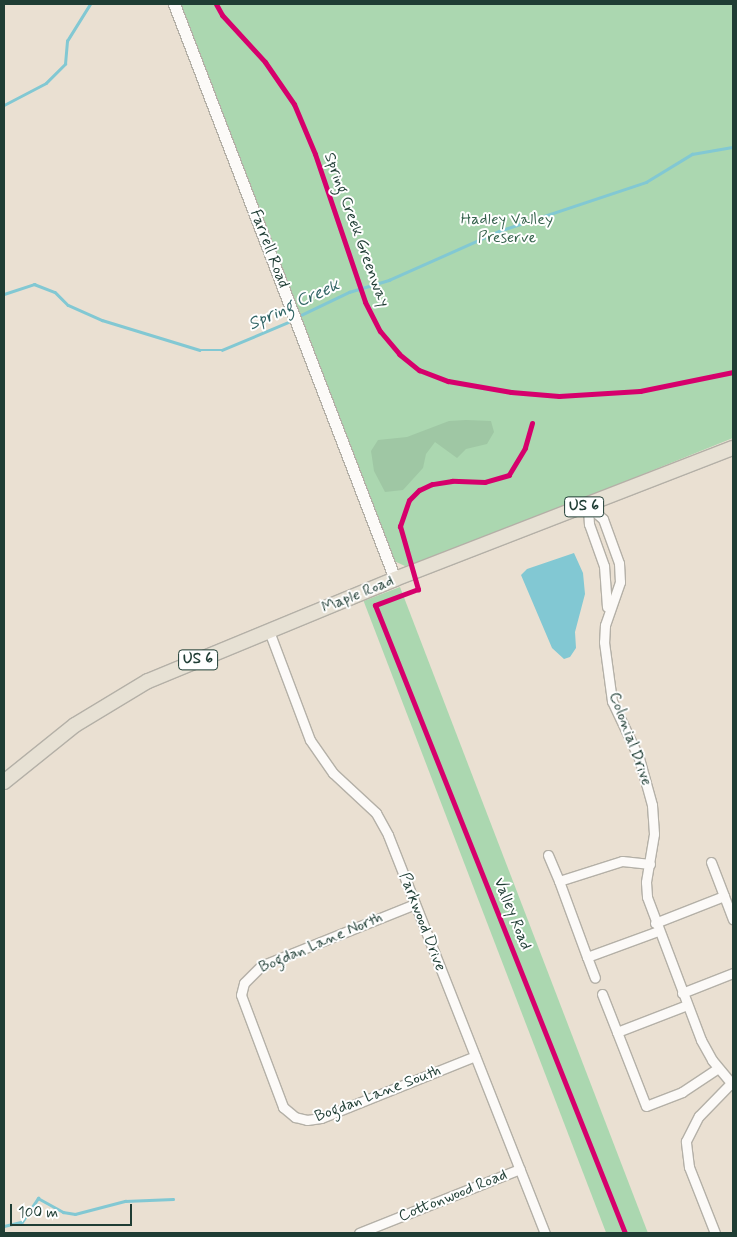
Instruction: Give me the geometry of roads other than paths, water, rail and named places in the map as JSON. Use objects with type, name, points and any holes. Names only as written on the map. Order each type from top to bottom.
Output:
[{"type":"main road","name":"Maple Road","points":[[4,782],[75,725],[137,688],[269,631],[395,580],[733,448]]},
{"type":"street","name":"Farrell Road","points":[[174,4],[395,580]]},
{"type":"street","name":"Colonial Drive","points":[[588,506],[603,519],[619,563],[620,582],[605,625],[604,642],[612,701],[639,758],[652,804],[654,834],[647,897],[656,927],[701,1040],[718,1068],[733,1083]]},
{"type":"street","points":[[588,506],[588,524],[604,566],[608,600],[605,625]]},
{"type":"street","name":"Parkwood Drive","points":[[269,631],[310,740],[333,773],[376,813],[415,904],[545,1233]]},
{"type":"street","points":[[548,855],[595,978]]},
{"type":"street","points":[[559,882],[615,862],[650,864]]},
{"type":"street","points":[[711,862],[733,919]]},
{"type":"street","points":[[587,957],[724,896]]},
{"type":"street","name":"Bogdan Lane North","points":[[262,1051],[240,995],[251,973],[261,966],[415,904]]},
{"type":"street","points":[[682,993],[733,973]]},
{"type":"street","points":[[602,994],[646,1106],[682,1092],[718,1068]]},
{"type":"street","points":[[617,1032],[686,1005]]},
{"type":"street","name":"Bogdan Lane South","points":[[262,1051],[283,1107],[295,1117],[307,1120],[321,1118],[475,1056]]},
{"type":"street","points":[[715,1233],[689,1167],[686,1141],[699,1116],[733,1083]]},
{"type":"street","name":"Cottonwood Road","points":[[359,1233],[520,1169]]},
{"type":"water","points":[[574,553],[583,573],[585,594],[575,632],[576,648],[570,657],[564,659],[552,648],[521,575],[527,569]]},
{"type":"waterway","points":[[4,105],[46,83],[65,64],[67,41],[90,4]]},
{"type":"waterway","name":"Spring Creek","points":[[297,317],[349,292],[389,280],[499,231],[646,182],[692,154],[733,147]]},
{"type":"waterway","name":"Spring Creek","points":[[4,294],[34,284],[55,292],[68,305],[102,320],[200,350],[222,350],[293,320]]},
{"type":"waterway","points":[[4,1226],[22,1222],[38,1198],[63,1212],[75,1214],[125,1201],[173,1199]]},
{"type":"park label","name":"Hadley Valley Preserve","points":[[507,229]]}]
